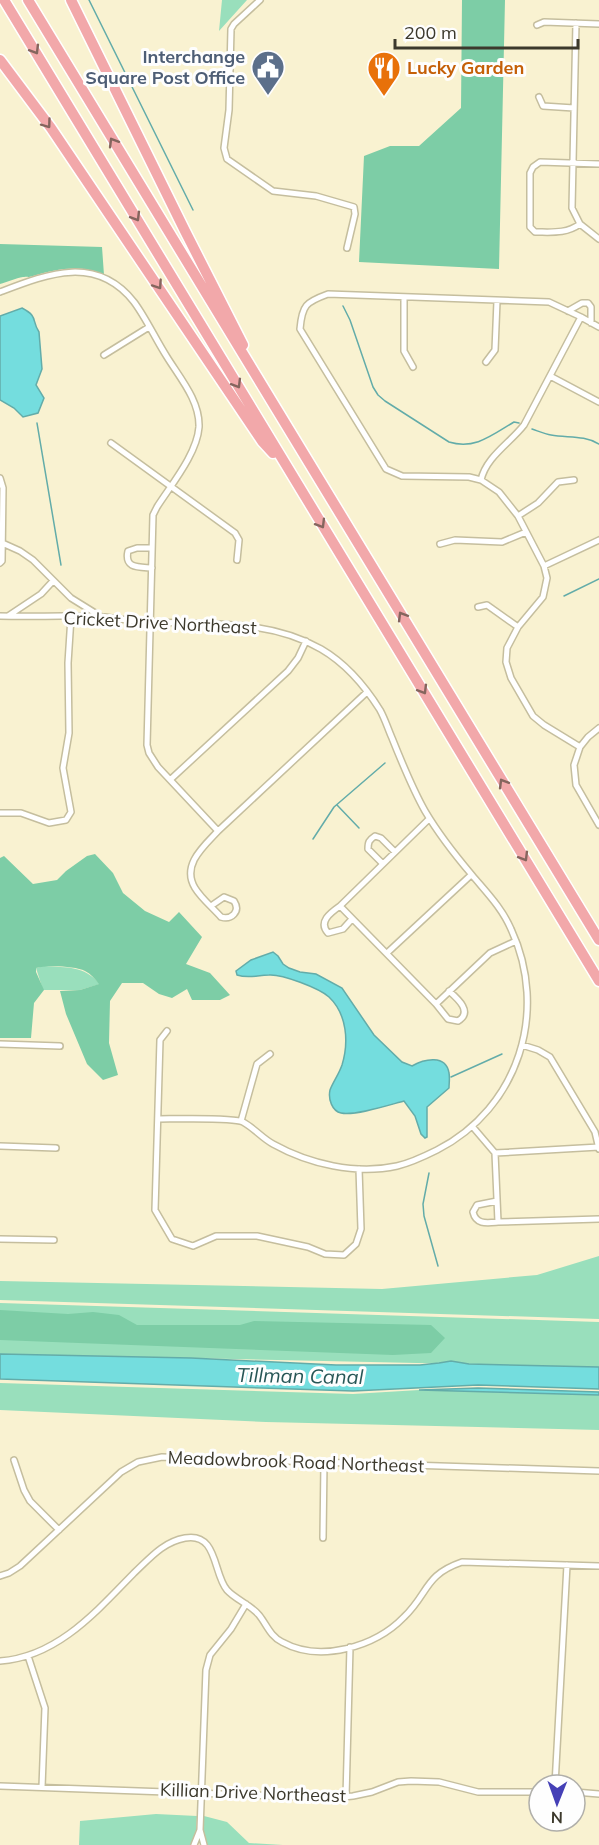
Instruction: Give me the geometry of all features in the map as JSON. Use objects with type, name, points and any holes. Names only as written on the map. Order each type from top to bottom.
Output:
[{"type":"highway","points":[[4,0],[599,981]]},
{"type":"highway","points":[[28,0],[599,940]]},
{"type":"highway","points":[[71,0],[239,335],[254,370]]},
{"type":"highway","points":[[0,60],[51,128],[262,441],[291,474]]},
{"type":"street","points":[[260,0],[231,29],[229,110],[224,148],[227,159],[273,191],[316,196],[354,207],[355,214],[347,248]]},
{"type":"street","points":[[537,25],[544,22],[599,24]]},
{"type":"street","points":[[576,23],[572,208],[580,224],[599,239]]},
{"type":"street","points":[[539,97],[543,106],[574,108]]},
{"type":"street","points":[[580,224],[570,231],[535,232],[530,227],[528,220],[530,173],[533,167],[540,162],[599,164]]},
{"type":"street","points":[[0,292],[43,276],[64,272],[95,275],[122,290],[134,302],[195,402],[199,426],[196,442],[153,515],[147,745],[158,767],[218,831]]},
{"type":"street","points":[[580,747],[533,716],[506,662],[507,648],[518,627],[543,597],[547,578],[544,566],[518,516],[499,492],[481,480],[469,477],[402,477],[386,469],[300,329],[301,314],[310,301],[328,294],[549,302],[599,327]]},
{"type":"street","points":[[404,298],[404,351],[413,367]]},
{"type":"street","points":[[486,362],[495,350],[497,301]]},
{"type":"street","points":[[568,311],[582,303],[588,303],[591,307],[591,323]]},
{"type":"street","points":[[481,480],[488,463],[524,425],[581,316]]},
{"type":"street","points":[[104,356],[148,327]]},
{"type":"street","points":[[550,376],[599,402]]},
{"type":"street","points":[[111,443],[235,534],[239,540],[237,560]]},
{"type":"street","points":[[0,478],[3,488],[2,561],[0,563]]},
{"type":"street","points":[[518,516],[538,503],[558,482],[574,480]]},
{"type":"street","points":[[440,544],[455,540],[502,542],[526,532]]},
{"type":"street","points":[[544,566],[599,540]]},
{"type":"street","points":[[1,542],[33,560],[71,598],[102,617]]},
{"type":"street","points":[[152,548],[131,549],[126,558],[132,566],[152,568]]},
{"type":"street","points":[[3,616],[41,594],[53,581]]},
{"type":"street","points":[[478,608],[487,605],[518,627]]},
{"type":"street","name":"Cricket Drive Northeast","points":[[3,616],[102,617],[150,622],[249,625],[288,634],[323,650],[349,670],[381,711],[416,795],[429,819],[471,875],[498,904],[516,941],[522,958],[528,991],[527,1024],[522,1045],[506,1084],[488,1110],[472,1126],[444,1146],[398,1166],[358,1169],[314,1162],[273,1144],[240,1121]]},
{"type":"street","points":[[0,813],[21,813],[49,823],[66,820],[71,812],[63,768],[69,733],[68,663],[71,617]]},
{"type":"street","points":[[171,779],[288,672],[306,641]]},
{"type":"street","points":[[211,906],[224,897],[234,901],[237,909],[235,914],[226,918],[221,916],[211,906],[195,890],[191,881],[191,868],[196,854],[367,692]]},
{"type":"street","points":[[598,822],[576,785],[574,765],[580,747],[588,736],[599,728]]},
{"type":"street","points":[[352,919],[343,930],[328,933],[324,927],[324,923],[332,912],[429,819]]},
{"type":"street","points":[[383,864],[368,849],[371,838],[381,838],[395,852]]},
{"type":"street","points":[[387,953],[471,875]]},
{"type":"street","points":[[339,906],[387,953],[448,1019],[458,1021],[464,1015],[463,1007],[449,991]]},
{"type":"street","points":[[436,1004],[490,953],[516,941]]},
{"type":"street","points":[[167,1031],[160,1040],[155,1210],[172,1239],[193,1246],[216,1236],[257,1236],[308,1247],[325,1254],[344,1255],[356,1244],[361,1229],[358,1169]]},
{"type":"street","points":[[0,1044],[60,1046]]},
{"type":"street","points":[[495,1153],[599,1149],[595,1132],[550,1057],[522,1045]]},
{"type":"street","points":[[158,1119],[240,1121],[257,1064],[270,1054]]},
{"type":"street","points":[[472,1126],[495,1153],[498,1222]]},
{"type":"street","points":[[0,1146],[56,1148]]},
{"type":"street","points":[[497,1201],[477,1204],[473,1212],[475,1218],[480,1222],[599,1218]]},
{"type":"street","points":[[0,1239],[54,1240]]},
{"type":"street","name":"Meadowbrook Road Northeast","points":[[0,1576],[20,1566],[121,1472],[138,1462],[162,1457],[599,1471]]},
{"type":"street","points":[[14,1460],[30,1501],[59,1530]]},
{"type":"street","points":[[323,1538],[324,1463]]},
{"type":"street","points":[[0,1661],[28,1656],[47,1648],[73,1632],[154,1554],[170,1542],[189,1537],[201,1540],[210,1548],[227,1590],[259,1615],[273,1636],[288,1645],[322,1651],[350,1647],[376,1639],[394,1626],[414,1606],[431,1580],[447,1567],[462,1562],[599,1566]]},
{"type":"street","points":[[556,1773],[567,1565]]},
{"type":"street","points":[[204,1845],[200,1830],[206,1670],[210,1655],[231,1629],[246,1604]]},
{"type":"street","points":[[346,1797],[350,1647]]},
{"type":"street","points":[[28,1656],[45,1708],[42,1787]]},
{"type":"street","name":"Killian Drive Northeast","points":[[0,1786],[334,1798],[372,1792],[398,1782],[411,1781],[439,1782],[478,1792],[527,1792]]},
{"type":"street","points":[[194,1845],[200,1830]]},
{"type":"green space","points":[[222,0],[247,0],[219,31]]},
{"type":"green space","points":[[462,0],[505,0],[499,269],[359,262],[364,156],[390,146],[419,146],[461,108]]},
{"type":"green space","points":[[0,244],[102,247],[104,275],[87,270],[69,269],[51,271],[0,284]]},
{"type":"green space","points":[[95,854],[113,873],[123,893],[145,911],[169,922],[179,912],[202,937],[186,964],[210,973],[230,995],[220,1000],[192,1000],[187,989],[172,998],[159,994],[143,983],[122,983],[110,1001],[109,1043],[118,1075],[103,1080],[87,1064],[66,1014],[60,991],[80,990],[99,984],[85,971],[61,966],[36,968],[44,990],[34,1003],[31,1038],[0,1038],[0,858],[4,856],[33,884],[57,880],[87,856]]},
{"type":"green space","points":[[44,966],[81,970],[100,984],[80,990],[43,990],[36,968]]},
{"type":"green space","points":[[599,1256],[599,1319],[0,1300],[0,1281],[382,1289],[537,1275]]},
{"type":"green space","points":[[0,1303],[599,1322],[599,1367],[0,1354]]},
{"type":"green space","points":[[0,1310],[68,1314],[93,1312],[119,1315],[137,1325],[240,1325],[254,1321],[431,1325],[445,1338],[431,1353],[393,1355],[0,1340]]},
{"type":"green space","points":[[0,1383],[353,1394],[419,1390],[599,1395],[599,1430],[266,1422],[0,1410]]},
{"type":"green space","points":[[156,1814],[197,1816],[196,1830],[191,1845],[79,1845],[80,1821]]},
{"type":"green space","points":[[204,1816],[227,1822],[249,1843],[283,1845],[207,1845],[203,1831]]},
{"type":"water","points":[[22,308],[33,316],[39,332],[42,369],[36,385],[44,398],[38,413],[23,417],[14,408],[0,400],[0,316]]},
{"type":"water","points":[[273,952],[289,968],[316,974],[342,988],[374,1035],[402,1062],[412,1066],[428,1060],[444,1063],[449,1075],[449,1088],[427,1107],[427,1137],[421,1134],[415,1116],[404,1101],[355,1113],[347,1114],[335,1110],[330,1101],[330,1090],[342,1065],[346,1038],[343,1020],[335,1004],[324,993],[291,979],[275,975],[249,977],[237,975],[236,971],[251,960]]},
{"type":"water","name":"Tillman Canal","points":[[0,1354],[191,1358],[336,1365],[420,1365],[451,1361],[469,1364],[599,1367],[599,1389],[478,1385],[353,1391],[0,1379]]},
{"type":"water","points":[[478,1388],[599,1392],[599,1395],[419,1390]]},
{"type":"waterway","points":[[89,0],[193,210]]},
{"type":"waterway","points":[[343,306],[373,387],[385,401],[449,442],[458,444],[475,443],[514,422],[519,423]]},
{"type":"waterway","points":[[37,423],[61,565]]},
{"type":"waterway","points":[[532,429],[551,435],[588,439],[599,444]]},
{"type":"waterway","points":[[564,596],[599,579]]},
{"type":"waterway","points":[[313,839],[334,807],[385,763]]},
{"type":"waterway","points":[[337,805],[359,828]]},
{"type":"waterway","points":[[451,1077],[502,1054]]},
{"type":"waterway","points":[[429,1173],[423,1204],[424,1216],[438,1266]]},
{"type":"place","name":"Interchange Square Post Office","points":[[268,96]]},
{"type":"place","name":"Lucky Garden","points":[[384,97]]}]
